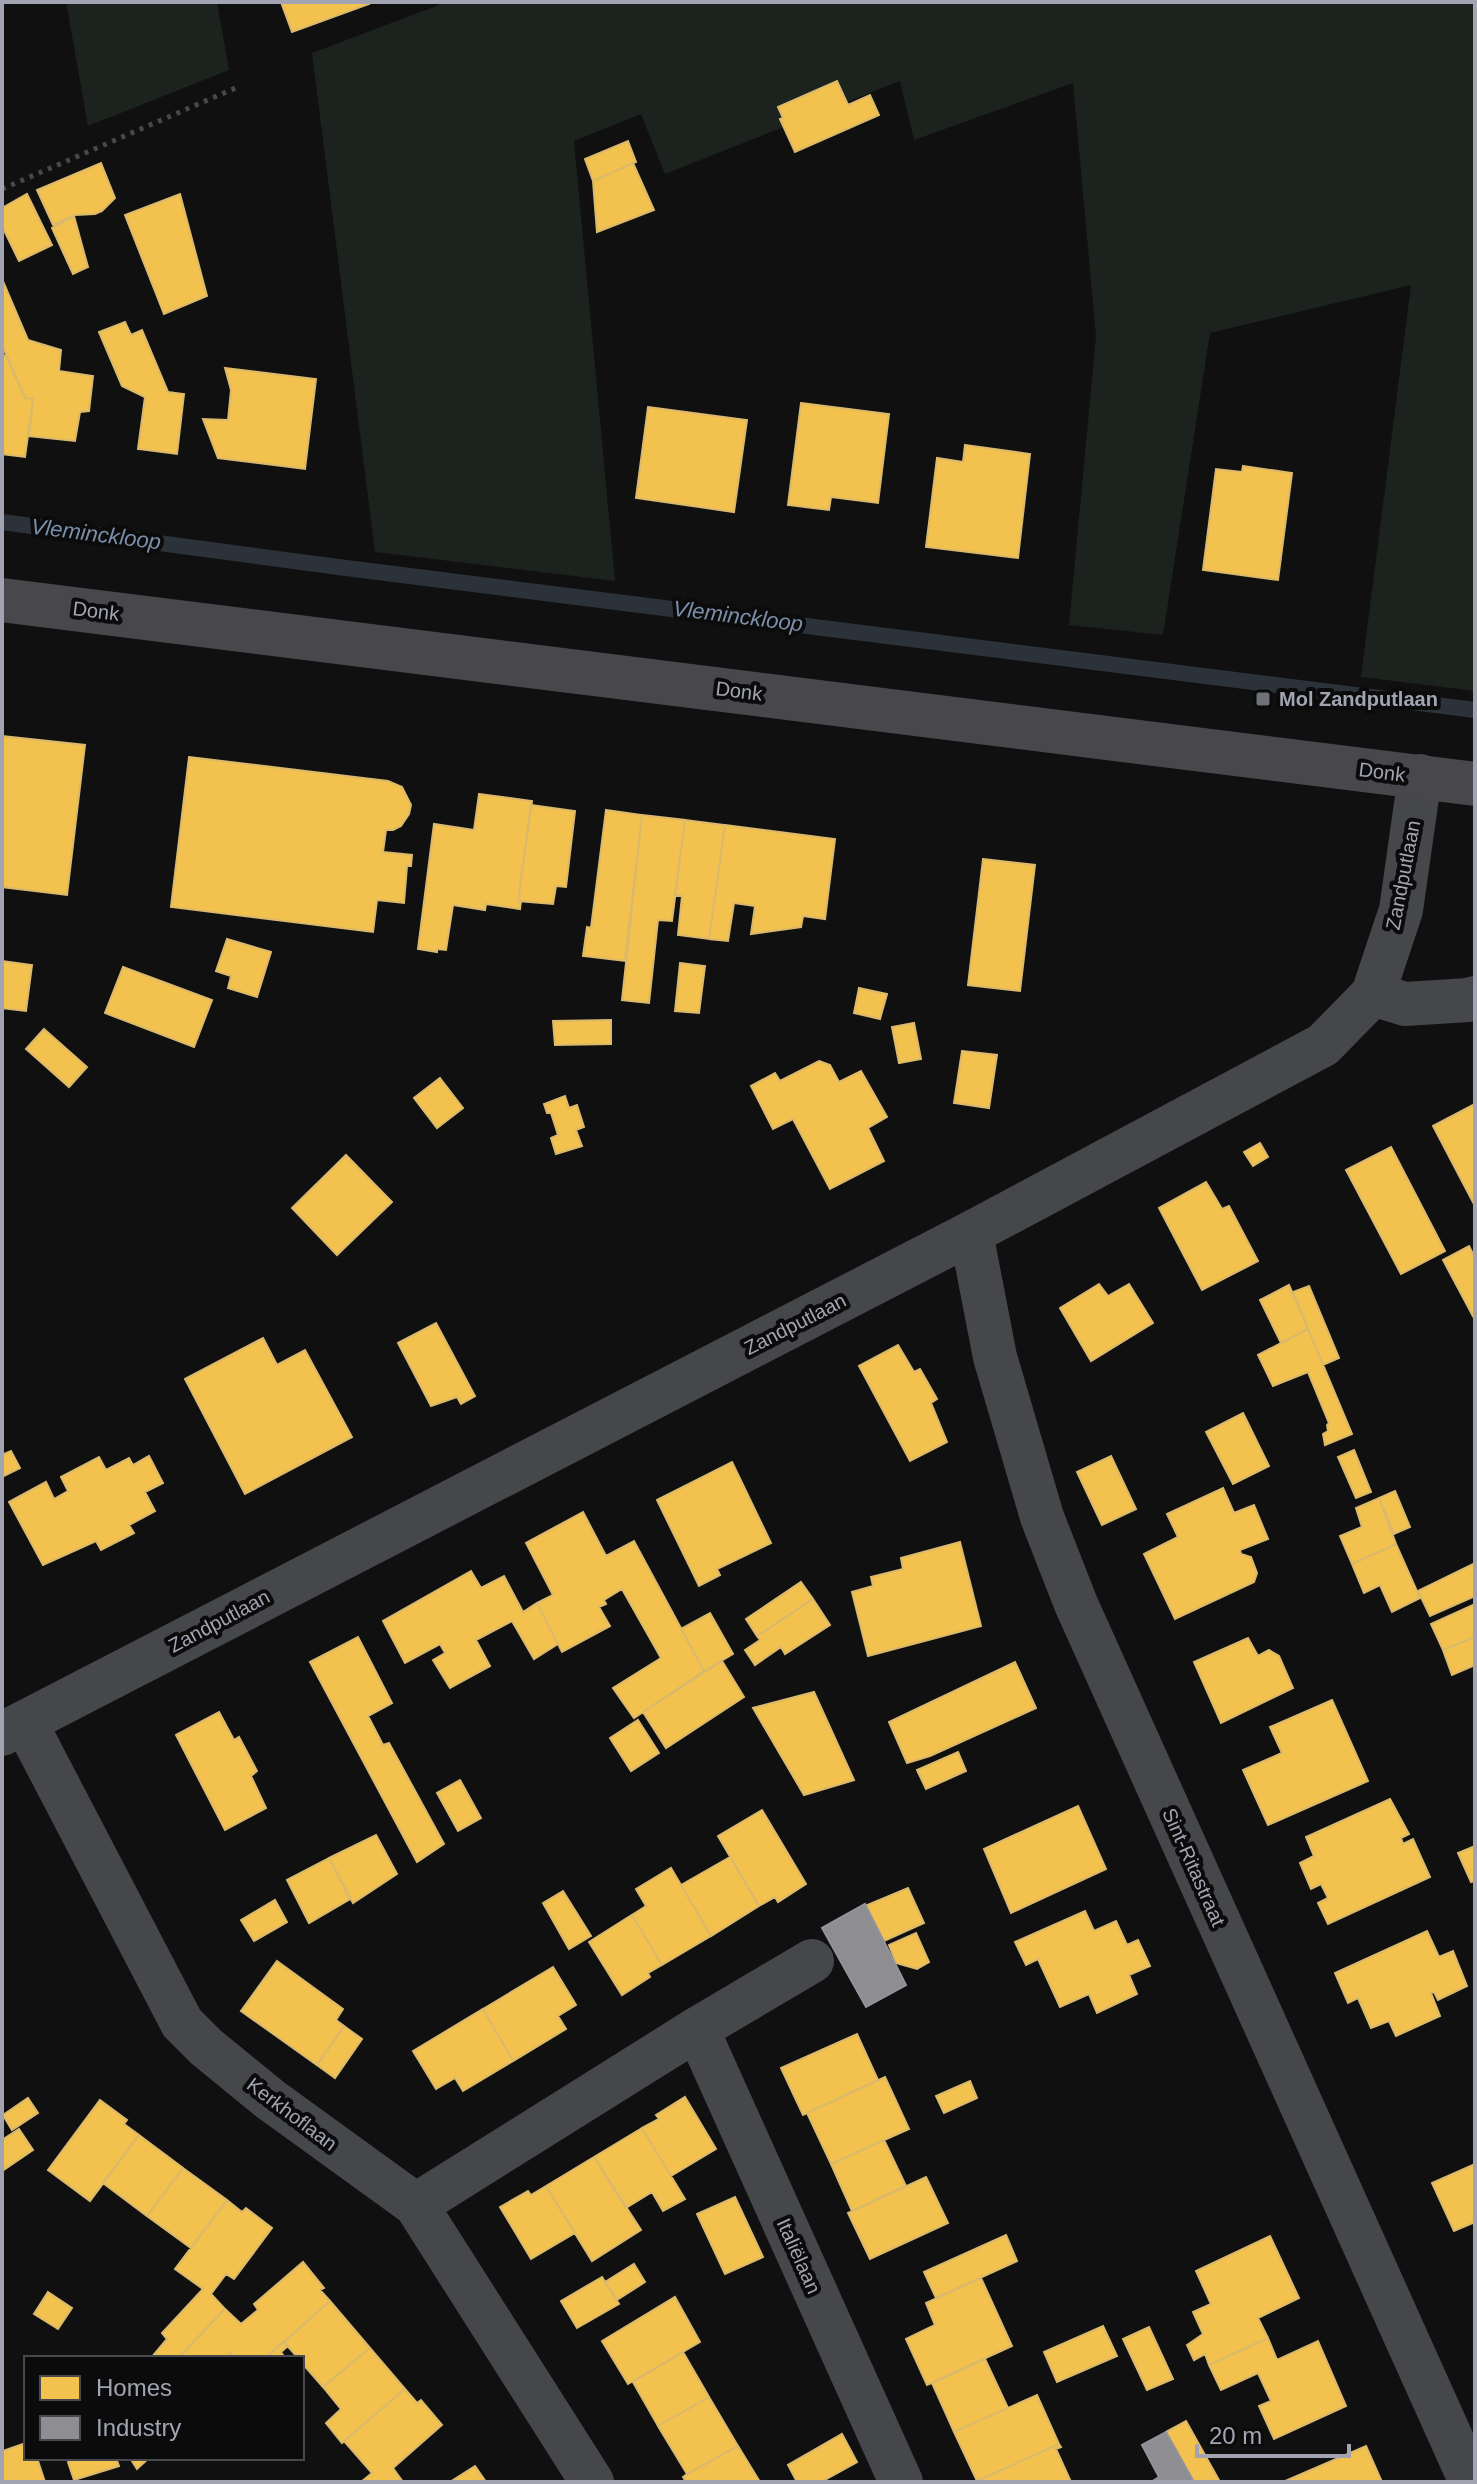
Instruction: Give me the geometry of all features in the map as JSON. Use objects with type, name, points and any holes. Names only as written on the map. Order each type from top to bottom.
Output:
[{"type":"main road","name":"Donk","points":[[2,600],[1475,784]]},
{"type":"street","name":"Zandputlaan","points":[[13,1728],[971,1233],[1323,1045],[1373,994],[1401,910],[1420,776]]},
{"type":"street","points":[[1373,994],[1405,1004],[1475,998]]},
{"type":"street","name":"Sint-Ritastraat","points":[[971,1233],[995,1357],[1042,1517],[1076,1604],[1471,2482]]},
{"type":"street","name":"Kerkhoflaan","points":[[13,1728],[182,2023],[206,2047],[271,2100],[416,2205],[592,2482]]},
{"type":"street","points":[[416,2205],[697,2029],[812,1961]]},
{"type":"street","name":"Italiëlaan","points":[[697,2029],[901,2482]]},
{"type":"path","points":[[2,189],[240,86]]},
{"type":"shaded area","points":[[66,2],[217,2],[229,70],[88,126]]},
{"type":"shaded area","points":[[439,2],[1475,2],[1475,691],[1361,677],[1411,285],[1210,333],[1163,635],[1069,625],[1096,336],[1073,83],[914,140],[900,81],[665,174],[641,114],[574,141],[615,581],[375,552],[312,53],[439,5]]},
{"type":"building: Homes","points":[[281,2],[368,2],[369,4],[292,32]]},
{"type":"building: Homes","points":[[837,81],[848,105],[870,95],[879,115],[795,152],[778,107]]},
{"type":"building: Homes","points":[[628,141],[636,162],[593,181],[585,159]]},
{"type":"building: Homes","points":[[101,163],[115,198],[102,211],[75,215],[53,225],[37,190]]},
{"type":"building: Homes","points":[[633,163],[654,210],[597,232],[593,181]]},
{"type":"building: Homes","points":[[27,194],[52,245],[19,261],[2,226],[2,208]]},
{"type":"building: Homes","points":[[180,194],[207,296],[164,314],[125,215]]},
{"type":"building: Homes","points":[[74,216],[88,267],[73,274],[52,228]]},
{"type":"building: Homes","points":[[2,279],[28,340],[61,350],[59,371],[93,376],[89,411],[80,412],[75,441],[29,436],[33,399],[25,398],[2,345]]},
{"type":"building: Homes","points":[[125,322],[131,335],[142,330],[168,392],[184,394],[177,454],[138,449],[145,397],[122,386],[99,332]]},
{"type":"building: Homes","points":[[2,355],[6,356],[25,398],[33,399],[25,457],[2,454]]},
{"type":"building: Homes","points":[[225,368],[316,379],[305,469],[218,458],[203,419],[228,420],[231,390]]},
{"type":"building: Homes","points":[[801,403],[889,414],[878,503],[831,497],[829,510],[788,505]]},
{"type":"building: Homes","points":[[648,407],[747,420],[734,512],[636,498]]},
{"type":"building: Homes","points":[[965,445],[1030,454],[1018,558],[926,547],[937,458],[963,462]]},
{"type":"building: Homes","points":[[1243,466],[1292,473],[1278,580],[1203,570],[1216,469],[1242,472]]},
{"type":"building: Homes","points":[[2,736],[85,745],[67,895],[2,887]]},
{"type":"building: Homes","points":[[189,757],[388,781],[402,787],[411,805],[409,814],[401,826],[386,830],[383,852],[412,855],[411,866],[407,866],[404,903],[377,900],[373,932],[171,907]]},
{"type":"building: Homes","points":[[479,794],[532,801],[518,901],[521,901],[520,909],[486,904],[485,910],[453,905],[446,950],[418,949],[434,824],[474,830]]},
{"type":"building: Homes","points":[[531,805],[575,811],[566,887],[556,886],[553,904],[518,901]]},
{"type":"building: Homes","points":[[606,810],[642,815],[625,961],[583,956],[587,927],[591,928]]},
{"type":"building: Homes","points":[[642,815],[685,820],[672,921],[658,920],[649,1003],[622,1000]]},
{"type":"building: Homes","points":[[685,820],[725,825],[709,939],[678,935],[682,896],[675,895]]},
{"type":"building: Homes","points":[[725,825],[835,839],[825,919],[803,916],[801,927],[751,934],[755,906],[734,903],[728,941],[709,939]]},
{"type":"building: Homes","points":[[983,859],[1035,865],[1020,991],[968,985]]},
{"type":"building: Homes","points":[[227,939],[271,952],[257,997],[228,988],[231,976],[216,971]]},
{"type":"building: Homes","points":[[2,961],[32,965],[26,1011],[2,1008]]},
{"type":"building: Homes","points":[[680,963],[705,966],[699,1013],[675,1011]]},
{"type":"building: Homes","points":[[123,967],[212,1000],[194,1047],[105,1013]]},
{"type":"building: Homes","points":[[859,988],[887,994],[880,1019],[854,1013]]},
{"type":"building: Homes","points":[[611,1020],[611,1044],[555,1045],[553,1021]]},
{"type":"building: Homes","points":[[914,1023],[921,1059],[899,1063],[892,1027]]},
{"type":"building: Homes","points":[[44,1029],[87,1067],[69,1087],[26,1049]]},
{"type":"building: Homes","points":[[962,1051],[997,1055],[989,1108],[954,1103]]},
{"type":"building: Homes","points":[[819,1061],[830,1065],[839,1082],[861,1071],[887,1117],[868,1128],[884,1161],[830,1189],[793,1119],[773,1129],[751,1086],[775,1073],[780,1081]]},
{"type":"building: Homes","points":[[440,1078],[463,1108],[437,1128],[414,1098]]},
{"type":"building: Homes","points":[[565,1096],[569,1108],[577,1105],[584,1127],[576,1130],[582,1146],[556,1154],[551,1138],[558,1135],[551,1113],[547,1113],[544,1104]]},
{"type":"building: Homes","points":[[1475,1104],[1475,1206],[1433,1126]]},
{"type":"building: Homes","points":[[1260,1143],[1268,1157],[1253,1166],[1244,1152]]},
{"type":"building: Homes","points":[[1391,1147],[1445,1251],[1401,1274],[1346,1170]]},
{"type":"building: Homes","points":[[346,1155],[392,1202],[337,1255],[292,1208]]},
{"type":"building: Homes","points":[[1206,1182],[1222,1209],[1229,1206],[1258,1261],[1202,1290],[1159,1208]]},
{"type":"building: Homes","points":[[1469,1246],[1475,1258],[1475,1320],[1443,1260]]},
{"type":"building: Homes","points":[[1099,1284],[1108,1296],[1129,1284],[1153,1323],[1091,1361],[1060,1308]]},
{"type":"building: Homes","points":[[1289,1285],[1308,1329],[1281,1343],[1260,1300]]},
{"type":"building: Homes","points":[[1309,1286],[1339,1358],[1323,1365],[1293,1292]]},
{"type":"building: Homes","points":[[436,1323],[475,1396],[461,1404],[457,1397],[431,1406],[398,1343]]},
{"type":"building: Homes","points":[[1308,1329],[1352,1434],[1325,1445],[1323,1434],[1328,1431],[1329,1423],[1308,1372],[1273,1386],[1258,1355]]},
{"type":"building: Homes","points":[[263,1338],[277,1365],[305,1350],[352,1437],[245,1494],[185,1379]]},
{"type":"building: Homes","points":[[898,1345],[914,1372],[920,1369],[937,1399],[931,1403],[947,1442],[910,1461],[859,1366]]},
{"type":"building: Homes","points":[[1243,1413],[1269,1466],[1233,1484],[1206,1432]]},
{"type":"building: Homes","points":[[1354,1450],[1371,1492],[1356,1498],[1338,1457]]},
{"type":"building: Homes","points":[[11,1451],[20,1468],[2,1477],[2,1455]]},
{"type":"building: Homes","points":[[149,1456],[163,1483],[145,1492],[155,1511],[129,1525],[134,1533],[101,1550],[96,1541],[43,1565],[9,1502],[46,1482],[54,1499],[68,1491],[61,1477],[99,1457],[106,1470],[129,1458],[133,1465]]},
{"type":"building: Homes","points":[[1111,1456],[1136,1509],[1102,1525],[1077,1472]]},
{"type":"building: Homes","points":[[732,1462],[771,1543],[717,1569],[720,1575],[699,1586],[657,1500]]},
{"type":"building: Homes","points":[[1223,1488],[1234,1513],[1254,1505],[1268,1539],[1240,1550],[1241,1554],[1251,1557],[1257,1573],[1254,1582],[1175,1619],[1144,1554],[1178,1537],[1167,1514]]},
{"type":"building: Homes","points":[[1395,1491],[1410,1527],[1394,1534],[1379,1498]]},
{"type":"building: Homes","points":[[1379,1498],[1396,1544],[1352,1564],[1340,1536],[1362,1527],[1356,1508]]},
{"type":"building: Homes","points":[[583,1512],[606,1556],[634,1541],[704,1671],[634,1718],[613,1688],[661,1658],[622,1589],[604,1600],[606,1604],[599,1607],[610,1626],[562,1652],[537,1603],[553,1595],[526,1543]]},
{"type":"building: Homes","points":[[960,1542],[981,1626],[868,1656],[852,1592],[873,1586],[871,1577],[903,1569],[901,1558]]},
{"type":"building: Homes","points":[[1396,1544],[1420,1598],[1392,1612],[1380,1585],[1364,1593],[1352,1564]]},
{"type":"building: Homes","points":[[1475,1563],[1475,1596],[1430,1616],[1418,1591]]},
{"type":"building: Homes","points":[[471,1571],[481,1588],[504,1576],[523,1612],[537,1603],[558,1644],[534,1659],[512,1621],[476,1640],[490,1666],[450,1688],[433,1660],[445,1653],[440,1644],[405,1663],[383,1621]]},
{"type":"building: Homes","points":[[801,1582],[813,1599],[757,1636],[746,1619]]},
{"type":"building: Homes","points":[[813,1599],[830,1625],[785,1654],[781,1647],[755,1665],[745,1650],[760,1640],[757,1636]]},
{"type":"building: Homes","points":[[1475,1604],[1475,1637],[1443,1650],[1431,1624]]},
{"type":"building: Homes","points":[[710,1613],[733,1654],[704,1671],[681,1629]]},
{"type":"building: Homes","points":[[358,1637],[392,1703],[368,1716],[383,1745],[389,1743],[444,1844],[417,1862],[310,1662]]},
{"type":"building: Homes","points":[[1475,1637],[1475,1665],[1452,1675],[1443,1650]]},
{"type":"building: Homes","points":[[1248,1638],[1258,1656],[1269,1650],[1279,1656],[1293,1688],[1221,1723],[1194,1662]]},
{"type":"building: Homes","points":[[722,1661],[744,1697],[666,1748],[643,1712]]},
{"type":"building: Homes","points":[[1015,1662],[1036,1708],[930,1756],[907,1763],[889,1722]]},
{"type":"building: Homes","points":[[814,1692],[854,1780],[804,1795],[753,1708]]},
{"type":"building: Homes","points":[[1332,1700],[1368,1781],[1268,1825],[1243,1770],[1282,1753],[1270,1727]]},
{"type":"building: Homes","points":[[219,1712],[234,1740],[239,1737],[257,1771],[251,1776],[266,1808],[225,1830],[176,1735]]},
{"type":"building: Homes","points":[[638,1720],[659,1753],[631,1771],[610,1738]]},
{"type":"building: Homes","points":[[958,1752],[966,1771],[926,1789],[917,1770]]},
{"type":"building: Homes","points":[[460,1780],[481,1818],[458,1831],[437,1793]]},
{"type":"building: Homes","points":[[1390,1799],[1409,1834],[1401,1838],[1403,1844],[1413,1839],[1430,1877],[1328,1924],[1318,1903],[1328,1898],[1321,1884],[1311,1889],[1300,1863],[1314,1856],[1306,1837]]},
{"type":"building: Homes","points":[[1078,1806],[1106,1869],[1011,1913],[984,1849]]},
{"type":"building: Homes","points":[[762,1810],[806,1884],[778,1902],[775,1897],[759,1906],[718,1836]]},
{"type":"building: Homes","points":[[376,1835],[397,1874],[353,1903],[329,1858]]},
{"type":"building: Homes","points":[[1475,1846],[1475,1881],[1471,1882],[1458,1853]]},
{"type":"building: Homes","points":[[730,1857],[759,1906],[711,1936],[681,1885]]},
{"type":"building: Homes","points":[[329,1858],[350,1899],[309,1923],[287,1880]]},
{"type":"building: Homes","points":[[671,1868],[711,1936],[662,1965],[632,1915],[646,1906],[636,1889]]},
{"type":"building: Homes","points":[[908,1888],[924,1923],[884,1941],[865,1906]]},
{"type":"building: Homes","points":[[563,1891],[591,1936],[569,1949],[543,1903]]},
{"type":"building: Homes","points":[[275,1900],[287,1922],[254,1941],[241,1920]]},
{"type":"building: Homes","points":[[1085,1911],[1094,1931],[1116,1921],[1127,1945],[1138,1940],[1150,1966],[1129,1975],[1137,1994],[1097,2013],[1089,1994],[1060,2007],[1038,1959],[1026,1965],[1015,1942]]},
{"type":"building: Homes","points":[[632,1915],[662,1965],[622,1995],[589,1942]]},
{"type":"building: Homes","points":[[1427,1931],[1439,1957],[1453,1951],[1467,1986],[1438,2000],[1434,1992],[1431,1993],[1440,2016],[1396,2036],[1389,2021],[1371,2028],[1358,1998],[1348,2003],[1335,1973]]},
{"type":"building: Homes","points":[[916,1933],[929,1962],[917,1969],[896,1963],[889,1945]]},
{"type":"building: Homes","points":[[277,1961],[343,2009],[336,2020],[344,2026],[317,2065],[241,2011]]},
{"type":"building: Homes","points":[[553,1967],[576,2005],[558,2016],[566,2029],[513,2061],[483,2009]]},
{"type":"building: Homes","points":[[483,2009],[513,2061],[463,2091],[455,2078],[436,2089],[413,2051]]},
{"type":"building: Homes","points":[[344,2026],[362,2039],[335,2078],[317,2065]]},
{"type":"building: Homes","points":[[857,2034],[878,2080],[803,2115],[781,2068]]},
{"type":"building: Homes","points":[[885,2077],[909,2129],[831,2164],[807,2113]]},
{"type":"building: Homes","points":[[970,2081],[977,2098],[944,2113],[936,2096]]},
{"type":"building: Homes","points":[[685,2097],[716,2149],[671,2176],[642,2128],[659,2119],[656,2115]]},
{"type":"building: Homes","points":[[28,2098],[38,2113],[12,2130],[3,2115]]},
{"type":"building: Homes","points":[[100,2100],[127,2120],[124,2124],[139,2135],[90,2201],[48,2170]]},
{"type":"building: Homes","points":[[642,2128],[685,2199],[663,2211],[652,2192],[626,2208],[594,2157]]},
{"type":"building: Homes","points":[[19,2129],[33,2150],[2,2171],[2,2140]]},
{"type":"building: Homes","points":[[139,2135],[183,2168],[147,2216],[103,2183]]},
{"type":"building: Homes","points":[[884,2140],[906,2186],[852,2211],[831,2164]]},
{"type":"building: Homes","points":[[594,2157],[641,2230],[592,2261],[546,2186]]},
{"type":"building: Homes","points":[[1475,2164],[1475,2222],[1454,2231],[1432,2183]]},
{"type":"building: Homes","points":[[183,2168],[227,2200],[191,2248],[147,2216]]},
{"type":"building: Homes","points":[[926,2177],[948,2223],[870,2259],[848,2213]]},
{"type":"building: Homes","points":[[546,2186],[575,2233],[531,2259],[500,2207],[528,2191],[531,2195]]},
{"type":"building: Homes","points":[[735,2197],[763,2257],[725,2274],[697,2214]]},
{"type":"building: Homes","points":[[227,2200],[242,2212],[246,2208],[272,2228],[234,2279],[226,2274],[211,2294],[225,2309],[180,2356],[153,2356],[167,2339],[162,2333],[203,2289],[175,2269]]},
{"type":"building: Homes","points":[[1006,2235],[1017,2261],[936,2298],[924,2272]]},
{"type":"building: Homes","points":[[1270,2236],[1299,2298],[1258,2318],[1268,2338],[1209,2365],[1205,2354],[1194,2360],[1187,2345],[1203,2334],[1193,2312],[1211,2304],[1196,2271]]},
{"type":"building: Homes","points":[[303,2262],[324,2288],[320,2290],[330,2301],[267,2356],[232,2356],[230,2353],[227,2356],[180,2356],[225,2309],[241,2324],[258,2310],[254,2304]]},
{"type":"building: Homes","points":[[634,2264],[645,2282],[617,2300],[605,2282]]},
{"type":"building: Homes","points":[[602,2277],[619,2304],[577,2328],[561,2301]]},
{"type":"building: Homes","points":[[981,2278],[1012,2346],[927,2385],[906,2339],[935,2325],[926,2303]]},
{"type":"building: Homes","points":[[48,2292],[72,2308],[58,2329],[34,2314]]},
{"type":"building: Homes","points":[[675,2297],[700,2342],[628,2384],[602,2341]]},
{"type":"building: Homes","points":[[330,2301],[370,2348],[323,2387],[304,2365],[304,2356],[296,2356],[284,2342]]},
{"type":"building: Homes","points":[[1103,2326],[1117,2356],[1057,2382],[1044,2352]]},
{"type":"building: Homes","points":[[1149,2327],[1173,2379],[1147,2390],[1123,2339]]},
{"type":"building: Homes","points":[[1268,2338],[1277,2360],[1318,2341],[1346,2406],[1274,2439],[1259,2406],[1271,2401],[1258,2373],[1221,2390],[1209,2365]]},
{"type":"building: Homes","points":[[284,2342],[288,2346],[281,2352],[284,2356],[267,2356]]},
{"type":"building: Homes","points":[[370,2348],[405,2389],[342,2443],[326,2423],[341,2409],[323,2387]]},
{"type":"building: Homes","points":[[683,2352],[709,2397],[658,2426],[633,2382]]},
{"type":"building: Homes","points":[[985,2359],[1008,2408],[954,2432],[932,2383]]},
{"type":"building: Homes","points":[[405,2389],[417,2403],[421,2400],[442,2425],[393,2468],[403,2482],[361,2482],[372,2473],[344,2441]]},
{"type":"building: Homes","points":[[1037,2395],[1059,2444],[977,2481],[954,2432]]},
{"type":"building: Homes","points":[[709,2397],[738,2446],[687,2474],[658,2426]]},
{"type":"building: Homes","points":[[1186,2421],[1220,2482],[1194,2482],[1166,2432]]},
{"type":"building: Homes","points":[[842,2434],[857,2462],[821,2482],[797,2482],[788,2465]]},
{"type":"building: Homes","points":[[24,2444],[24,2460],[38,2460],[45,2482],[2,2482],[3,2451]]},
{"type":"building: Homes","points":[[1059,2444],[1061,2447],[1056,2449],[1071,2482],[975,2482]]},
{"type":"building: Homes","points":[[738,2446],[760,2482],[686,2482],[683,2477],[687,2474]]},
{"type":"building: Homes","points":[[1366,2446],[1382,2482],[1283,2482]]},
{"type":"building: Homes","points":[[117,2460],[119,2466],[74,2480],[68,2462]]},
{"type":"building: Homes","points":[[131,2460],[147,2460],[137,2469]]},
{"type":"building: Homes","points":[[475,2466],[486,2482],[450,2482]]},
{"type":"building: Industry","points":[[865,1904],[906,1985],[866,2007],[822,1928]]},
{"type":"building: Industry","points":[[1166,2432],[1194,2482],[1151,2482],[1159,2477],[1142,2445]]},
{"type":"waterway","name":"Vleminckloop","points":[[2,522],[1475,710]]},
{"type":"place","name":"Mol Zandputlaan","points":[[1263,699]]}]
